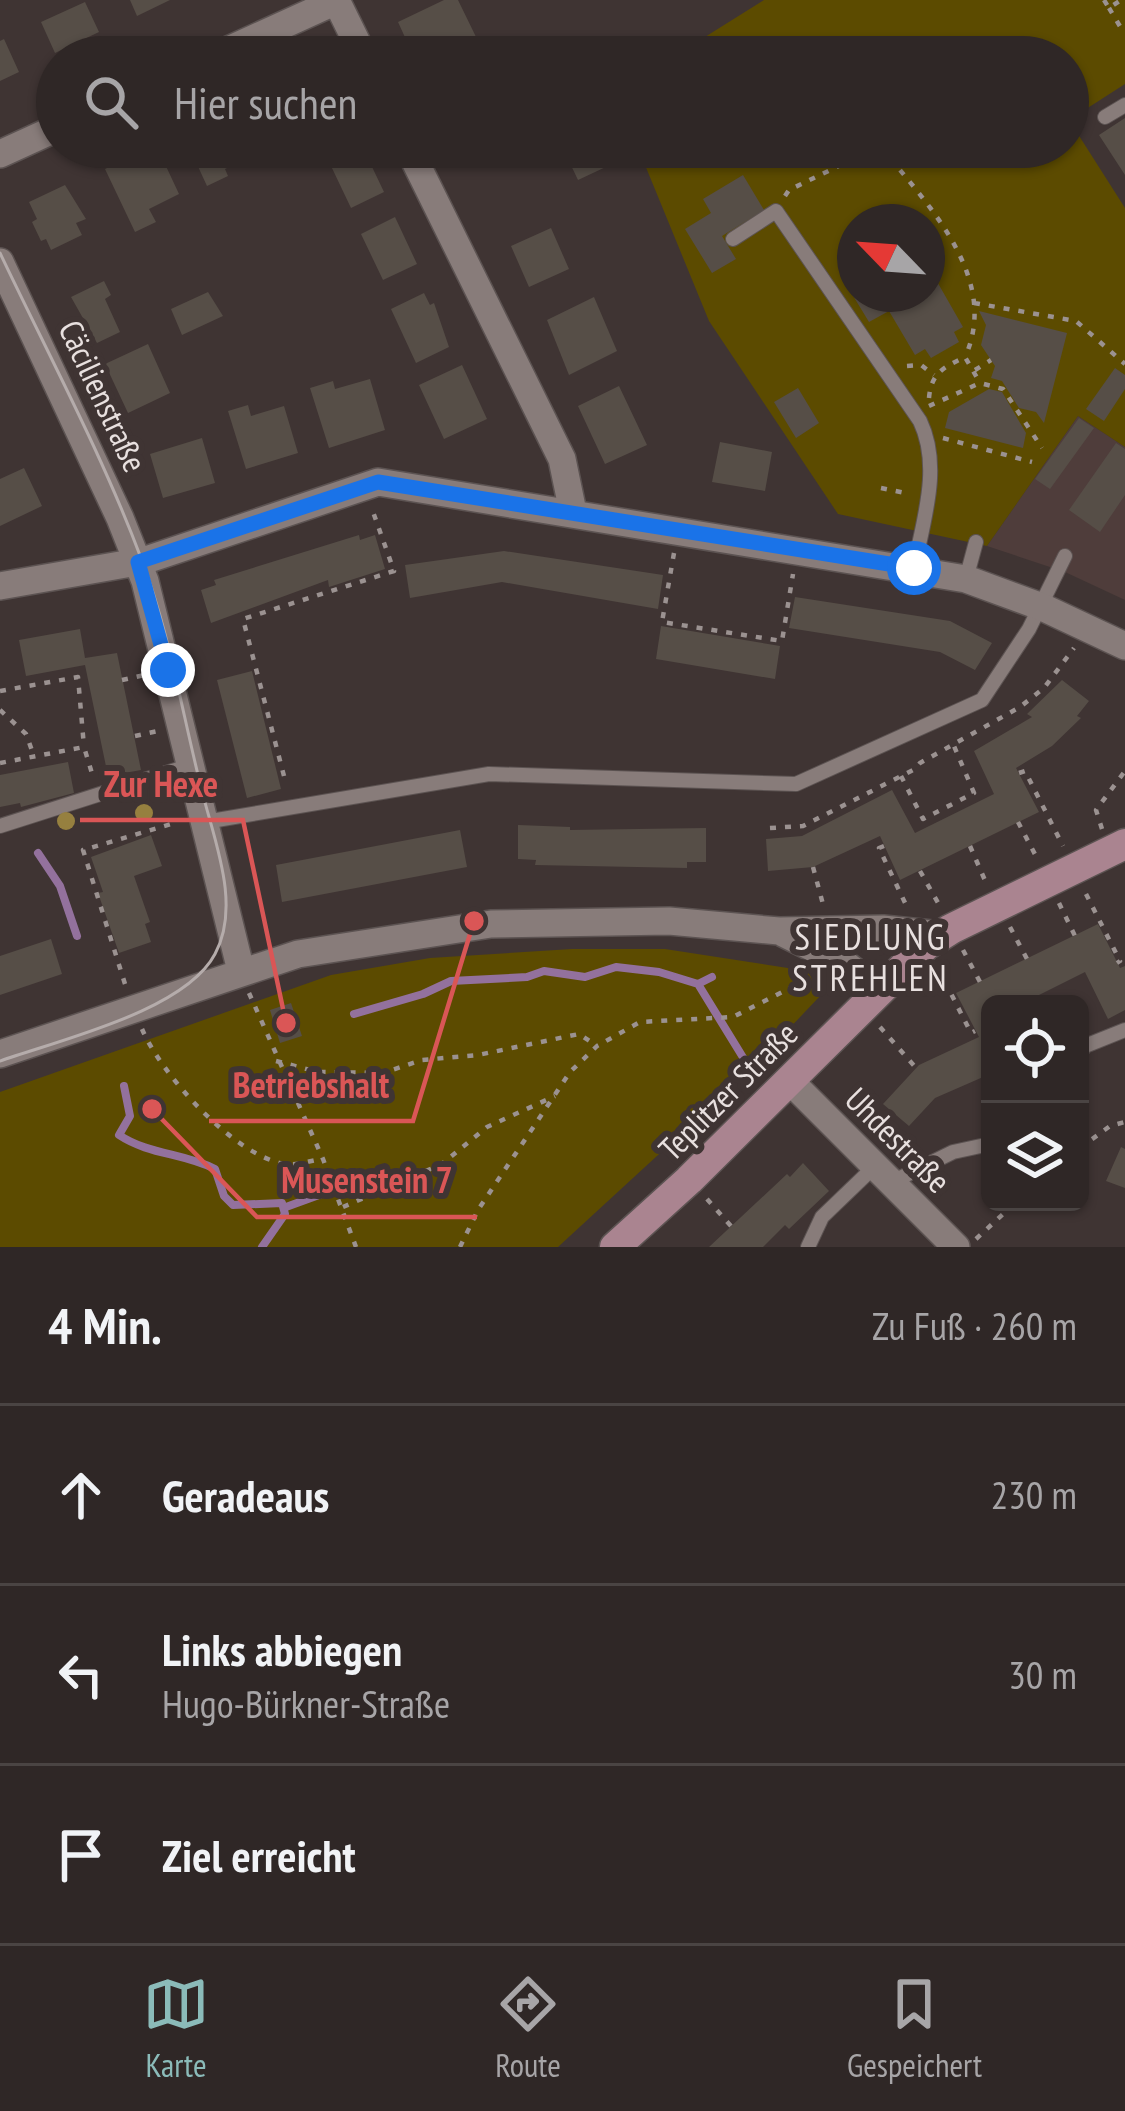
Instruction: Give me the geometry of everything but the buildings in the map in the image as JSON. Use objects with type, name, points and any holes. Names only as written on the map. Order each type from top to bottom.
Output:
[{"type":"main road","name":"Teplitzer Straße","points":[[615,1247],[790,1081],[929,938],[1118,848]]},
{"type":"street","points":[[258,36],[336,0],[354,36]]},
{"type":"street","points":[[0,154],[36,138]]},
{"type":"street","points":[[418,168],[562,459],[573,512]]},
{"type":"street","name":"Cäcilienstraße","points":[[0,262],[138,562],[242,971]]},
{"type":"street","points":[[0,586],[138,562],[378,482],[966,579],[1042,607],[1125,646]]},
{"type":"street","points":[[0,1054],[298,953],[491,924],[669,922],[779,931],[883,929],[929,938]]},
{"type":"street","points":[[779,931],[844,964],[870,998]]},
{"type":"street","name":"Uhdestraße","points":[[790,1081],[956,1247]]},
{"type":"lane","points":[[1105,118],[1125,104]]},
{"type":"lane","points":[[733,238],[776,211],[923,427],[931,474],[914,568]]},
{"type":"lane","points":[[966,579],[976,542]]},
{"type":"lane","points":[[204,819],[489,774],[796,784],[982,700],[1042,607],[1064,556]]},
{"type":"lane","points":[[0,826],[100,798],[191,765]]},
{"type":"lane","points":[[1089,1044],[1125,1030]]},
{"type":"lane","points":[[808,1247],[822,1217],[882,1175],[981,1146]]},
{"type":"path","points":[[1104,0],[1121,28]]},
{"type":"path","points":[[1109,8],[1121,0]]},
{"type":"path","points":[[776,211],[789,190],[836,168]]},
{"type":"path","points":[[896,168],[960,251],[974,303],[973,338],[964,357],[940,368],[930,383],[923,427],[1032,462]]},
{"type":"path","points":[[974,303],[1076,321],[1125,364]]},
{"type":"path","points":[[964,357],[980,382],[1003,389],[1042,448]]},
{"type":"path","points":[[973,371],[991,360]]},
{"type":"path","points":[[883,368],[921,365],[935,375]]},
{"type":"path","points":[[928,406],[980,382]]},
{"type":"path","points":[[284,776],[243,619],[394,571],[364,487]]},
{"type":"path","points":[[881,488],[927,498]]},
{"type":"path","points":[[677,530],[662,622],[782,641],[797,549]]},
{"type":"path","points":[[770,828],[803,826],[1020,707],[1044,688],[1071,654],[1085,626]]},
{"type":"path","points":[[122,680],[141,676]]},
{"type":"path","points":[[0,691],[78,677],[84,747],[100,798]]},
{"type":"path","points":[[0,710],[26,734],[34,756]]},
{"type":"path","points":[[135,736],[152,732]]},
{"type":"path","points":[[901,776],[922,818],[974,793],[954,746]]},
{"type":"path","points":[[0,763],[84,747]]},
{"type":"path","points":[[1118,848],[1096,810],[1125,771]]},
{"type":"path","points":[[121,972],[83,850],[204,819]]},
{"type":"path","points":[[884,846],[879,848],[929,938],[970,1033],[975,1031]]},
{"type":"path","points":[[813,867],[831,930]]},
{"type":"path","points":[[242,971],[356,1247]]},
{"type":"path","points":[[460,1247],[478,1210],[570,1072],[597,1046],[640,1022],[734,1018],[810,981]]},
{"type":"path","points":[[870,998],[916,1068]]},
{"type":"path","points":[[133,1007],[160,1064],[220,1127],[247,1147],[285,1164],[323,1159]]},
{"type":"path","points":[[276,1061],[318,1072],[383,1073],[422,1060],[478,1055],[579,1034],[597,1046]]},
{"type":"path","points":[[340,1204],[442,1164],[488,1127],[554,1096]]},
{"type":"path","points":[[1089,1142],[1125,1122]]},
{"type":"path","points":[[689,1180],[731,1226]]},
{"type":"path","points":[[968,1247],[1006,1211]]},
{"type":"shaded area","points":[[764,0],[1125,0],[1125,84],[1089,107],[1089,36],[707,36]]},
{"type":"shaded area","points":[[1089,151],[1125,208],[1125,447],[1078,416],[987,546],[838,514],[709,321],[646,168],[1089,168]]},
{"type":"shaded area","points":[[1078,416],[1125,447],[1125,600],[1065,572],[987,546]]},
{"type":"shaded area","points":[[665,949],[807,971],[822,994],[745,1075],[558,1247],[0,1247],[0,1092],[331,975],[430,958]]},
{"type":"waterway","points":[[38,853],[60,886],[77,936]]},
{"type":"waterway","points":[[354,1014],[451,981],[527,977],[544,971],[585,977],[616,967],[659,972],[698,984],[712,977]]},
{"type":"waterway","points":[[698,984],[744,1059]]},
{"type":"waterway","points":[[124,1086],[130,1116],[119,1135],[215,1169],[224,1196],[233,1205],[282,1203],[285,1214],[262,1247]]},
{"type":"waterway","points":[[286,1207],[374,1175]]},
{"type":"tram line","points":[[0,253],[109,481],[151,586],[226,893],[223,935],[215,954],[177,992],[118,1021],[0,1061]]},
{"type":"place","name":"Betriebshalt","points":[[474,921]]},
{"type":"place","name":"Zur Hexe","points":[[286,1023]]},
{"type":"place","name":"Musenstein 7","points":[[152,1109]]},
{"type":"district","name":"SIEDLUNG STREHLEN","points":[[871,958]]},
{"type":"route","points":[[168,670],[138,562],[378,482],[914,568]]}]
